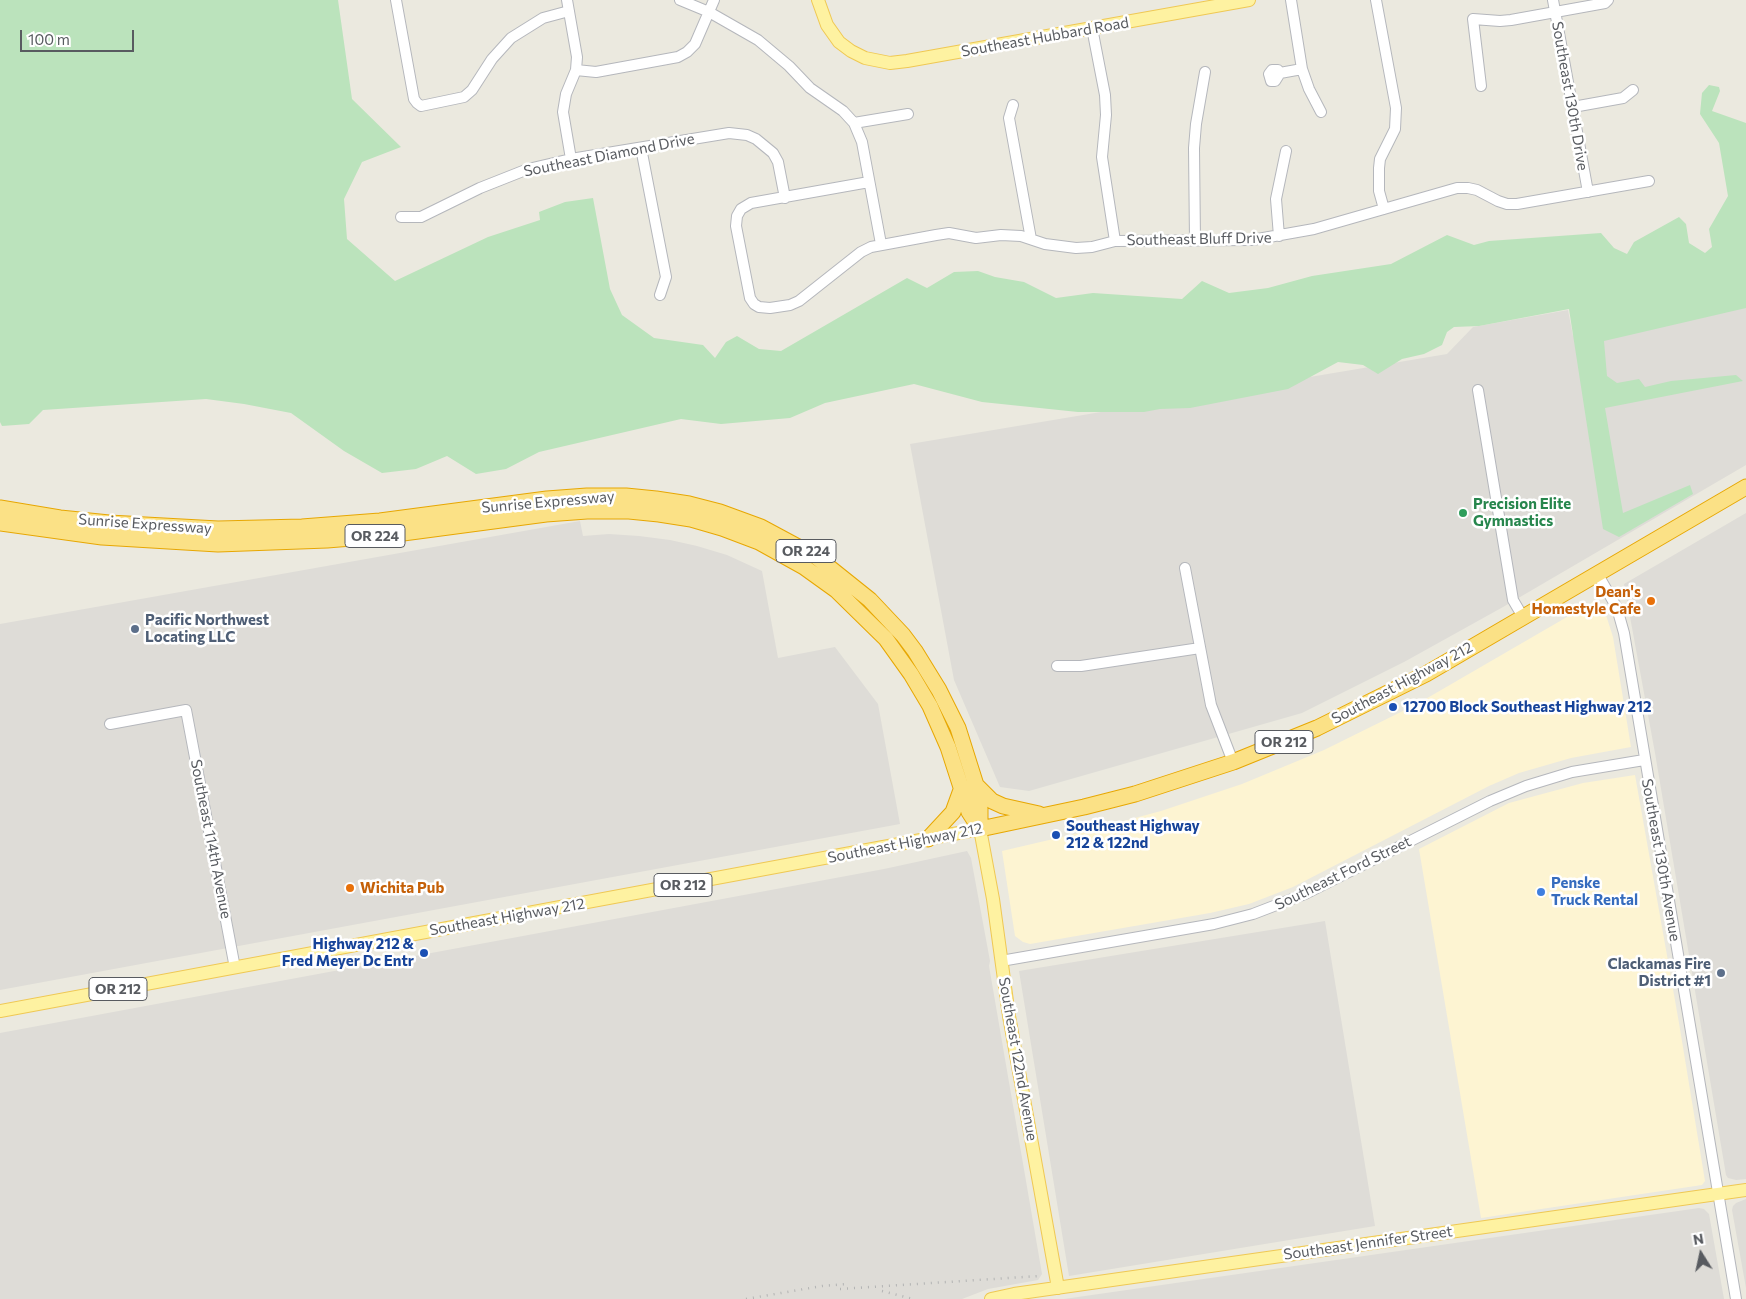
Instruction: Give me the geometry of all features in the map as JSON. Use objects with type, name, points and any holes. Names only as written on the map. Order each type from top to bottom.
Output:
[{"type":"highway","name":"Southeast Highway 212","points":[[980,829],[1046,816],[1135,794],[1233,762],[1317,728],[1426,674],[1746,487]]},
{"type":"highway","name":"Sunrise Expressway","points":[[0,508],[109,524],[218,529],[302,527],[380,521],[547,499],[587,496],[626,496],[656,499],[689,504],[720,512],[761,527],[815,556],[852,584],[888,619],[915,651],[939,690],[958,728],[976,785],[980,809],[980,829]]},
{"type":"highway","name":"Sunrise Expressway","points":[[0,523],[102,538],[226,544],[327,540],[546,514],[587,511],[629,511],[691,519],[722,528],[758,542],[797,563],[836,590],[875,628],[901,659],[930,706],[948,747],[968,812],[980,829]]},
{"type":"highway","name":"OR 224","points":[[976,785],[992,801],[1003,806],[1046,816]]},
{"type":"highway","points":[[928,839],[954,812],[961,790]]},
{"type":"main road","name":"Southeast Hubbard Road","points":[[818,0],[827,25],[845,46],[865,58],[881,62],[899,63],[1249,0]]},
{"type":"main road","name":"Southeast Highway 212","points":[[0,1011],[980,829]]},
{"type":"main road","name":"Southeast 122nd Avenue","points":[[980,829],[993,899],[1012,1031],[1058,1288]]},
{"type":"main road","name":"Southeast Jennifer Street","points":[[991,1299],[1746,1190]]},
{"type":"street","points":[[396,0],[414,99],[419,105],[427,106],[464,97],[472,90],[492,59],[511,38],[543,18],[569,11]]},
{"type":"street","points":[[567,0],[577,57],[576,70],[566,94],[563,112],[571,159]]},
{"type":"street","points":[[680,0],[709,12],[758,40],[815,91],[843,111],[854,123],[862,142],[881,244]]},
{"type":"street","points":[[576,70],[596,72],[678,57],[695,44],[714,0]]},
{"type":"street","points":[[1291,0],[1302,69],[1308,89],[1321,112]]},
{"type":"street","points":[[1376,0],[1396,108],[1395,130],[1378,168],[1379,191],[1384,208]]},
{"type":"street","name":"Southeast 130th Drive","points":[[1553,0],[1588,192]]},
{"type":"street","points":[[1481,86],[1473,19],[1500,21],[1605,3],[1608,0]]},
{"type":"street","points":[[1092,28],[1105,95],[1106,115],[1102,157],[1114,240]]},
{"type":"street","points":[[1280,73],[1302,69]]},
{"type":"street","points":[[1195,240],[1195,140],[1204,72]]},
{"type":"street","points":[[1573,107],[1623,98],[1633,90]]},
{"type":"street","points":[[1013,105],[1009,118],[1032,239]]},
{"type":"street","points":[[854,123],[908,114]]},
{"type":"street","name":"Southeast Diamond Drive","points":[[401,217],[421,217],[504,177],[528,170],[571,159],[729,133],[747,135],[766,145],[773,153],[780,167],[785,198]]},
{"type":"street","points":[[641,148],[666,278],[660,295]]},
{"type":"street","points":[[1279,236],[1276,199],[1286,151]]},
{"type":"street","name":"Southeast Bluff Drive","points":[[785,198],[751,203],[741,209],[737,216],[736,226],[750,298],[759,307],[770,308],[790,305],[799,301],[871,246],[949,233],[976,238],[1001,235],[1076,248],[1092,247],[1114,240],[1252,240],[1314,230],[1457,188],[1477,190],[1507,204],[1517,204],[1649,181]]},
{"type":"street","points":[[785,198],[869,182]]},
{"type":"street","points":[[1478,390],[1513,600],[1522,617]]},
{"type":"street","points":[[1185,568],[1212,710],[1233,762]]},
{"type":"street","name":"Southeast 130th Avenue","points":[[1597,573],[1612,598],[1622,625],[1736,1299]]},
{"type":"street","points":[[1057,666],[1081,666],[1200,648]]},
{"type":"street","name":"Southeast 114th Avenue","points":[[110,724],[186,710],[235,968]]},
{"type":"street","name":"Southeast Ford Street","points":[[1002,961],[1214,924],[1253,914],[1305,894],[1526,786],[1572,772],[1644,760]]},
{"type":"shaded area","points":[[1746,306],[1746,465],[1503,607],[1404,662],[1302,713],[1029,791],[1000,787],[954,680],[910,444],[1447,354],[1473,327],[1568,310],[1573,336]]},
{"type":"shaded area","points":[[1746,513],[1746,1179],[1736,1180],[1728,1178],[1726,1175],[1655,753],[1624,584]]},
{"type":"shaded area","points":[[580,521],[583,536],[609,534],[670,540],[727,555],[762,571],[778,658],[835,647],[878,704],[900,824],[0,990],[0,624]]},
{"type":"shaded area","points":[[1598,599],[1606,615],[1613,637],[1631,747],[1571,758],[1519,773],[1489,786],[1293,887],[1249,904],[1210,913],[1030,944],[1023,942],[1015,936],[1002,851],[1161,811],[1242,784],[1324,750],[1417,704]]},
{"type":"shaded area","points":[[1635,775],[1705,1181],[1702,1185],[1481,1218],[1419,849],[1509,803],[1583,783]]},
{"type":"shaded area","points":[[967,851],[971,858],[990,961],[989,966],[1042,1274],[1038,1280],[988,1289],[962,1299],[0,1299],[0,1033],[884,869]]},
{"type":"shaded area","points":[[1325,921],[1375,1226],[1069,1276],[1019,971]]},
{"type":"shaded area","points":[[1746,1199],[1746,1288],[1732,1210],[1736,1203]]},
{"type":"shaded area","points":[[1699,1208],[1704,1209],[1709,1214],[1724,1299],[1064,1299]]},
{"type":"green space","points":[[0,0],[338,0],[352,99],[401,147],[362,162],[344,199],[347,239],[395,281],[488,237],[540,220],[539,212],[565,202],[593,198],[610,289],[622,315],[654,338],[703,345],[715,358],[726,342],[737,336],[759,349],[781,351],[907,278],[927,288],[954,272],[978,271],[995,277],[1024,282],[1056,298],[1093,293],[1182,299],[1202,281],[1229,293],[1268,288],[1312,276],[1391,264],[1447,235],[1474,245],[1489,241],[1601,233],[1614,248],[1627,254],[1634,242],[1679,217],[1686,224],[1689,243],[1705,253],[1712,247],[1709,229],[1728,196],[1719,143],[1700,114],[1702,93],[1709,85],[1719,87],[1720,91],[1712,111],[1746,123],[1746,308],[1604,341],[1607,376],[1617,383],[1639,379],[1645,387],[1671,381],[1736,375],[1743,381],[1605,408],[1623,513],[1690,485],[1693,494],[1619,537],[1603,529],[1569,309],[1479,326],[1454,327],[1447,332],[1442,345],[1424,354],[1402,359],[1378,374],[1363,365],[1338,362],[1288,389],[1190,408],[1160,409],[1144,412],[1078,412],[982,402],[914,384],[825,403],[790,418],[721,424],[681,419],[539,452],[506,469],[476,474],[447,456],[416,469],[382,473],[344,451],[291,413],[206,399],[43,410],[29,424],[2,426],[0,422]]},
{"type":"railway","points":[[840,1289],[1039,1276]]},
{"type":"railway","points":[[746,1299],[822,1286],[847,1284]]},
{"type":"railway","points":[[882,1291],[913,1299]]},
{"type":"place","name":"Precision Elite Gymnastics","points":[[1463,513]]},
{"type":"place","name":"Dean's Homestyle Cafe","points":[[1651,601]]},
{"type":"place","name":"Pacific Northwest Locating LLC","points":[[135,629]]},
{"type":"place","name":"12700 Block Southeast Highway 212","points":[[1393,707]]},
{"type":"place","name":"Southeast Highway 212 & 122nd","points":[[1056,835]]},
{"type":"place","name":"Wichita Pub","points":[[350,888]]},
{"type":"place","name":"Penske Truck Rental","points":[[1541,892]]},
{"type":"place","name":"Highway 212 & Fred Meyer Dc Entr","points":[[424,953]]},
{"type":"place","name":"Clackamas Fire District #1","points":[[1721,973]]}]
